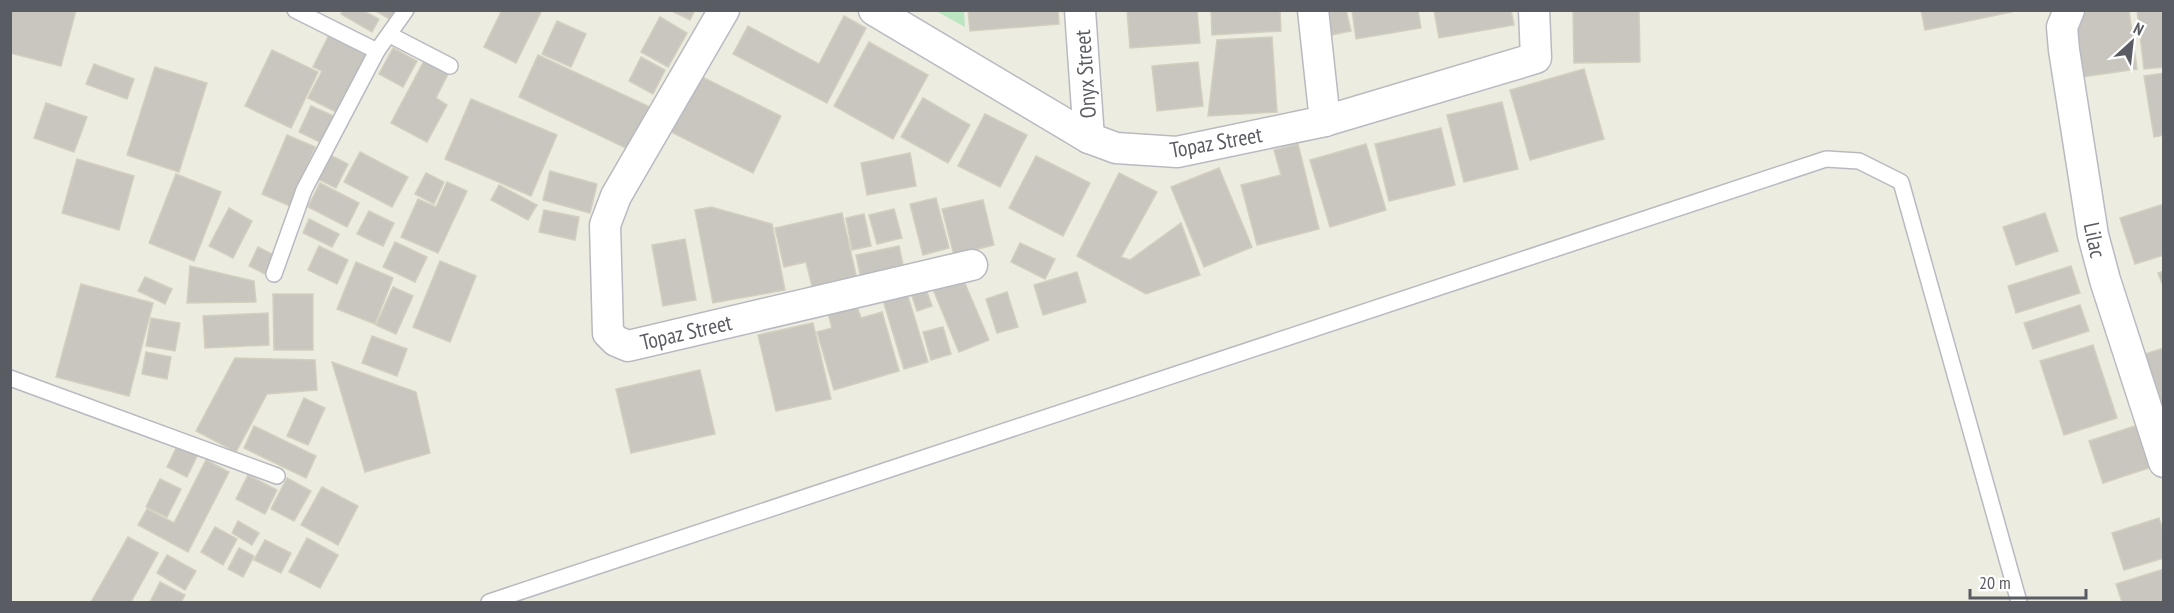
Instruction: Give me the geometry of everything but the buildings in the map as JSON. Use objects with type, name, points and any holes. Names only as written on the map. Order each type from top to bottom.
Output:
[{"type":"street","name":"Topaz Street","points":[[724,10],[616,196],[605,225],[608,333],[616,341],[628,346],[972,265]]},
{"type":"street","name":"Topaz Street","points":[[874,10],[1089,138],[1116,148],[1177,152],[1325,121],[1536,58],[1534,10]]},
{"type":"street","name":"Onyx Street","points":[[1080,10],[1089,138]]},
{"type":"street","points":[[1313,10],[1325,121]]},
{"type":"street","name":"Lilac","points":[[2068,11],[2062,27],[2064,50],[2093,235],[2163,462]]},
{"type":"lane","points":[[295,10],[376,51]]},
{"type":"lane","points":[[274,274],[304,190],[376,51],[390,35],[406,10]]},
{"type":"lane","points":[[390,35],[450,66]]},
{"type":"lane","points":[[489,603],[1826,159],[1859,161],[1901,182],[2019,603]]},
{"type":"lane","points":[[10,378],[277,476]]},
{"type":"green space","points":[[936,11],[964,11],[965,27]]}]
